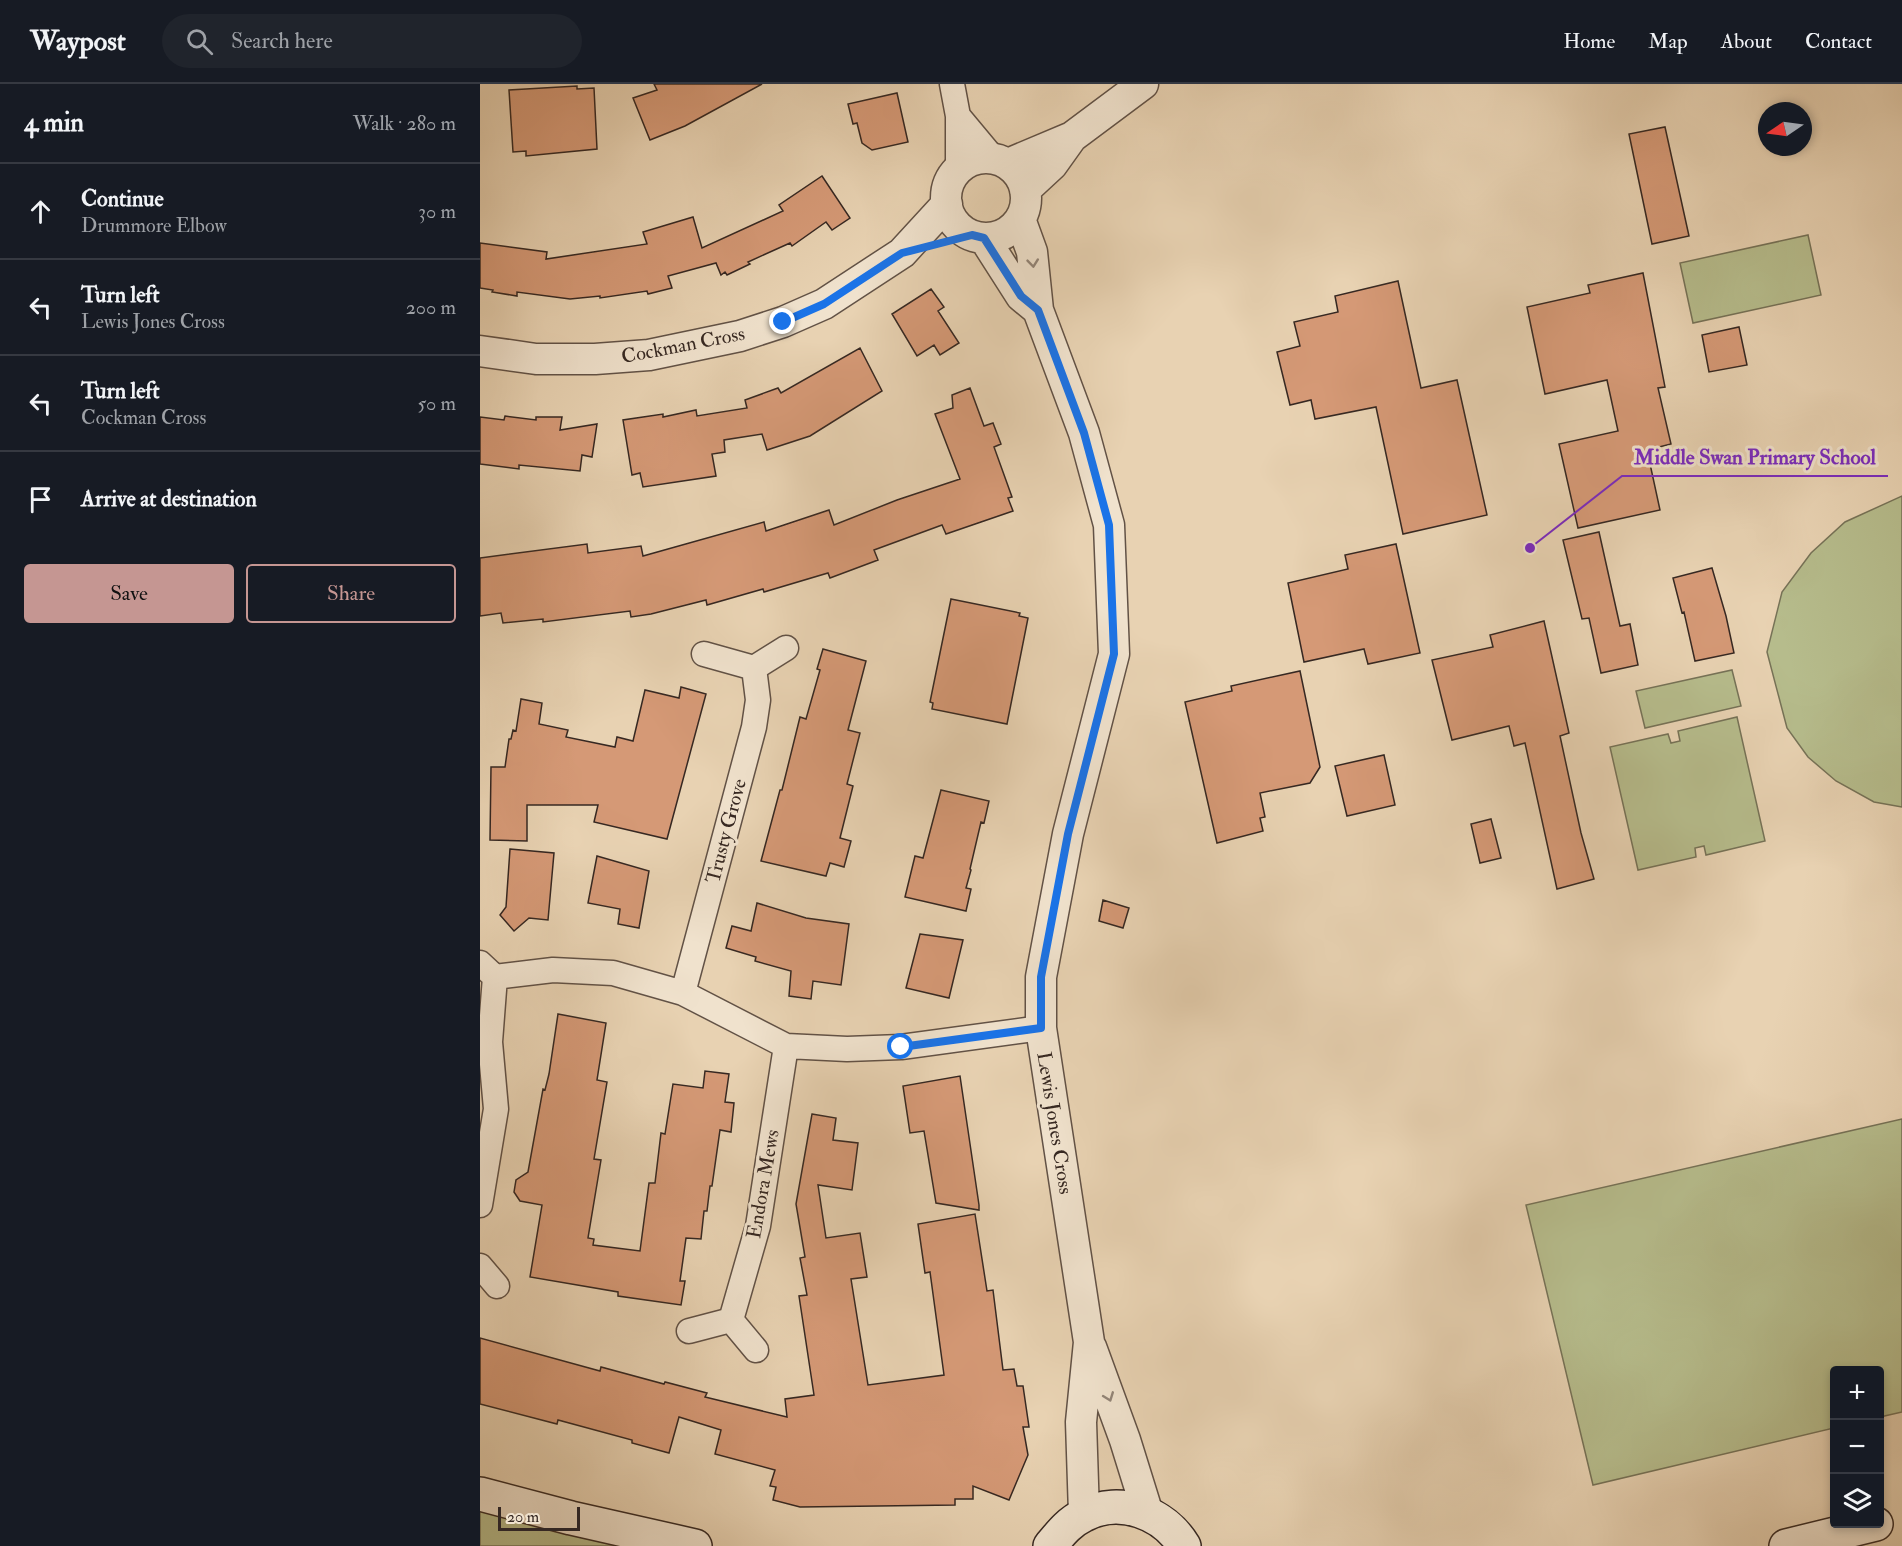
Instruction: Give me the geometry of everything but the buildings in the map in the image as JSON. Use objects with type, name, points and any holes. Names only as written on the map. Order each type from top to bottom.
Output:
[{"type":"main road","points":[[480,1494],[571,1518],[695,1546]]},
{"type":"main road","points":[[1050,1546],[1065,1528],[1084,1514],[1105,1508],[1127,1508],[1148,1514],[1168,1526],[1184,1546]]},
{"type":"main road","points":[[1884,1522],[1902,1517]]},
{"type":"main road","points":[[1786,1546],[1858,1528]]},
{"type":"street","points":[[952,84],[958,116],[958,168]]},
{"type":"street","points":[[1072,137],[1000,161],[980,158],[968,161],[958,168],[948,185],[946,204],[955,223],[963,231],[978,237],[995,237],[1005,233],[1013,227],[1023,205],[1072,137],[1143,84]]},
{"type":"street","points":[[958,116],[1000,161],[1022,180],[1023,205]]},
{"type":"street","name":"Cockman Cross","points":[[480,351],[536,359],[595,359],[649,355],[740,336],[783,322],[824,304],[902,253],[946,204]]},
{"type":"street","name":"Lewis Jones Cross","points":[[1023,205],[1032,252],[1038,310],[1084,433],[1109,525],[1114,654],[1068,834],[1041,977],[1041,1028],[1089,1342],[1125,1440],[1148,1514]]},
{"type":"street","name":"Lewis Jones Cross","points":[[978,237],[1021,296],[1038,310]]},
{"type":"street","name":"Cockman Cross","points":[[902,253],[978,237]]},
{"type":"street","points":[[704,654],[754,668],[786,648]]},
{"type":"street","name":"Trusty Grove","points":[[683,993],[754,728],[758,700],[754,668]]},
{"type":"street","points":[[480,1205],[496,1109],[487,970],[613,973],[683,993],[786,1046],[847,1049],[901,1047],[1041,1028]]},
{"type":"street","name":"Endora Mews","points":[[731,1320],[758,1226],[786,1046]]},
{"type":"street","points":[[480,1266],[497,1286]]},
{"type":"street","points":[[689,1331],[731,1320],[756,1350]]},
{"type":"street","name":"Lewis Jones Cross","points":[[1084,1514],[1081,1422],[1089,1342]]},
{"type":"green space","points":[[1808,235],[1821,295],[1693,323],[1680,263]]},
{"type":"green space","points":[[1902,496],[1902,807],[1874,802],[1836,781],[1808,757],[1787,728],[1767,652],[1782,592],[1811,553],[1845,522]]},
{"type":"green space","points":[[1732,670],[1741,706],[1645,728],[1636,691]]},
{"type":"green space","points":[[1737,717],[1765,841],[1706,855],[1704,846],[1695,848],[1696,857],[1638,870],[1610,747],[1668,734],[1671,743],[1680,741],[1678,731]]},
{"type":"green space","points":[[1902,1119],[1902,1412],[1884,1416],[1884,1366],[1830,1366],[1830,1429],[1593,1485],[1526,1205]]},
{"type":"green space","points":[[480,1507],[642,1546],[480,1546]]},
{"type":"place","name":"Middle Swan Primary School","points":[[1530,548]]},
{"type":"route","points":[[783,322],[824,304],[902,253],[972,235],[984,238],[1021,296],[1038,310],[1087,442],[1109,525],[1114,654],[1068,834],[1041,977],[1041,1028],[901,1047]]}]
